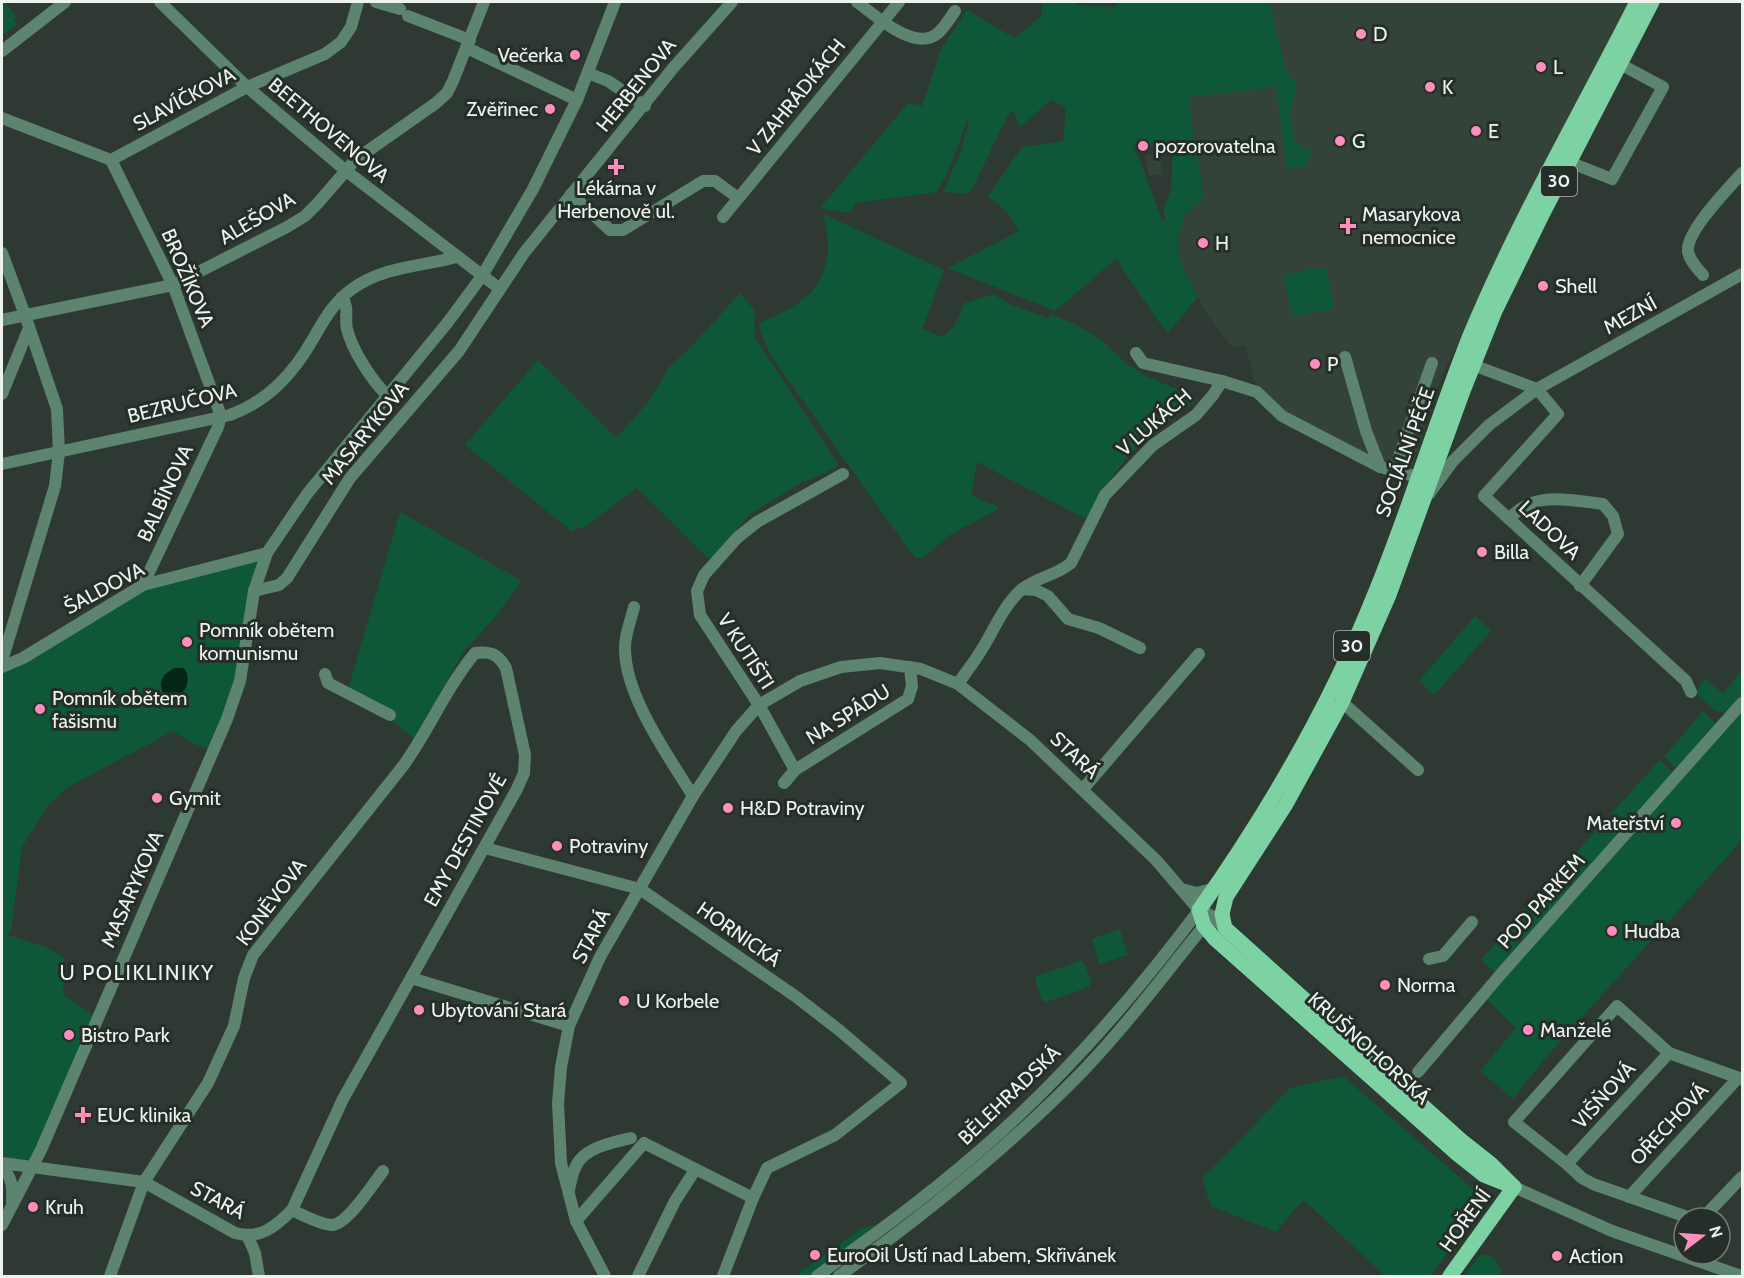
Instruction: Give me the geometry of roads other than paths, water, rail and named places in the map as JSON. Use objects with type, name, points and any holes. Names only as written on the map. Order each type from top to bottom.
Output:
[{"type":"main road","name":"SOCIÁLNÍ PÉČE","points":[[1220,892],[1286,804],[1342,702],[1389,595],[1422,502],[1484,304],[1511,246],[1637,2]]},
{"type":"main road","name":"SOCIÁLNÍ PÉČE","points":[[1206,918],[1328,700],[1376,591],[1418,477],[1467,363],[1652,2]]},
{"type":"main road","points":[[1220,892],[1222,914],[1220,933]]},
{"type":"main road","name":"KRUŠNOHORSKÁ","points":[[1206,918],[1220,933],[1492,1165],[1514,1187]]},
{"type":"main road","name":"HOŘENÍ","points":[[1450,1276],[1514,1187]]},
{"type":"street","points":[[2,51],[65,2]]},
{"type":"street","name":"BEETHOVENOVA","points":[[160,2],[247,87],[345,170],[482,276]]},
{"type":"street","name":"SLAVÍČKOVA","points":[[111,160],[247,87],[325,54],[341,42],[351,27],[358,2]]},
{"type":"street","points":[[376,2],[468,44],[577,100]]},
{"type":"street","name":"ALEŠOVA","points":[[2,320],[173,285],[305,216],[355,160],[447,93],[484,2]]},
{"type":"street","name":"MASARYKOVA","points":[[2,1225],[32,1167],[227,719],[240,681],[254,591],[267,553],[307,494],[448,322],[482,276],[533,189],[577,100],[615,2]]},
{"type":"street","name":"HERBENOVA","points":[[571,194],[645,106],[674,67],[732,2]]},
{"type":"street","points":[[857,2],[894,31],[921,40],[937,35],[955,11]]},
{"type":"street","name":"V ZAHRÁDKÁCH","points":[[723,217],[899,2]]},
{"type":"street","points":[[1569,162],[1612,180],[1663,87],[1620,64]]},
{"type":"street","points":[[588,73],[608,81],[645,106]]},
{"type":"street","points":[[2,118],[111,160]]},
{"type":"street","name":"BROŽÍKOVA","points":[[111,160],[173,285],[221,416]]},
{"type":"street","points":[[1703,275],[1691,259],[1688,249],[1701,221],[1743,173]]},
{"type":"street","points":[[571,194],[610,230],[617,231],[631,225],[703,181],[715,181],[738,198]]},
{"type":"street","name":"MASARYKOVA","points":[[254,591],[279,585],[287,578],[350,478],[459,351],[524,253],[571,194]]},
{"type":"street","points":[[2,253],[57,409],[59,453],[55,486],[2,661]]},
{"type":"street","name":"BEZRUČOVA","points":[[2,464],[59,453],[248,408],[272,392],[288,377],[326,315],[342,297],[367,279],[384,272],[456,257]]},
{"type":"street","name":"MEZNÍ","points":[[1422,502],[1453,461],[1489,425],[1537,389],[1743,274]]},
{"type":"street","points":[[482,276],[500,289]]},
{"type":"street","points":[[342,297],[347,305],[346,326],[351,342],[379,388],[387,395]]},
{"type":"street","points":[[2,394],[30,328]]},
{"type":"street","points":[[1136,353],[1143,363],[1222,381],[1257,392],[1282,416],[1380,467],[1418,477]]},
{"type":"street","points":[[1345,357],[1366,431],[1380,467]]},
{"type":"street","points":[[1394,471],[1432,363]]},
{"type":"street","points":[[1467,363],[1537,389]]},
{"type":"street","name":"V LUKÁCH","points":[[958,684],[1012,600],[1022,589],[1039,579],[1063,570],[1071,563],[1105,495],[1153,446],[1196,416],[1222,381]]},
{"type":"street","name":"LADOVA","points":[[1537,389],[1558,414],[1484,496],[1686,681],[1691,693]]},
{"type":"street","name":"BALBÍNOVA","points":[[143,585],[218,427],[221,416]]},
{"type":"street","name":"V KUTIŠTI","points":[[795,770],[759,705],[700,615],[697,591],[704,575],[737,538],[757,522],[843,474]]},
{"type":"street","points":[[1509,519],[1518,510],[1537,500],[1559,499],[1603,504],[1613,516],[1618,534],[1580,586]]},
{"type":"street","name":"ŠALDOVA","points":[[2,667],[23,658],[143,585],[267,553]]},
{"type":"street","points":[[1022,589],[1036,590],[1048,596],[1068,619],[1099,628],[1140,648]]},
{"type":"street","points":[[634,607],[625,648],[634,691],[642,712],[693,796]]},
{"type":"street","name":"EMY DESTINOVÉ","points":[[411,978],[518,789],[524,773],[525,755],[506,668],[499,656],[488,651]]},
{"type":"street","name":"KONĚVOVA","points":[[110,1276],[144,1182],[208,1083],[234,1026],[244,978],[253,956],[420,742],[461,670],[475,653],[488,651]]},
{"type":"street","points":[[1083,789],[1199,654]]},
{"type":"street","name":"STARÁ","points":[[604,1276],[576,1221],[561,1163],[558,1104],[561,1067],[569,1026],[600,957],[693,796],[736,731],[759,705],[800,681],[841,667],[880,663],[921,669],[958,684],[1030,740],[1083,789],[1156,860],[1206,918]]},
{"type":"street","name":"NA SPÁDU","points":[[784,783],[795,770],[908,699],[912,686],[910,668]]},
{"type":"street","points":[[324,674],[328,683],[390,715]]},
{"type":"street","points":[[1342,702],[1418,770]]},
{"type":"street","name":"POD PARKEM","points":[[1418,1072],[1505,969],[1743,703]]},
{"type":"street","name":"HORNICKÁ","points":[[485,848],[640,889],[795,996],[901,1083],[835,1135],[767,1167],[723,1276]]},
{"type":"street","points":[[1181,889],[1197,893],[1220,892]]},
{"type":"street","name":"STARÁ","points":[[1181,889],[1188,911],[1186,928]]},
{"type":"street","name":"BĚLEHRADSKÁ","points":[[817,1276],[930,1192],[1002,1131],[1038,1097],[1115,1016],[1186,928],[1206,918]]},
{"type":"street","name":"BĚLEHRADSKÁ","points":[[839,1276],[912,1224],[1017,1135],[1098,1055],[1184,953],[1206,918]]},
{"type":"street","points":[[1429,959],[1443,956],[1472,922]]},
{"type":"street","name":"BĚLEHRADSKÁ","points":[[1184,953],[1220,933]]},
{"type":"street","points":[[411,978],[569,1026]]},
{"type":"street","name":"STARÁ","points":[[2,1165],[144,1182],[235,1233],[248,1237],[260,1234],[278,1224],[292,1210],[344,1099],[411,978]]},
{"type":"street","points":[[1672,1212],[1582,1178],[1514,1122],[1617,1006],[1669,1053],[1741,1078]]},
{"type":"street","name":"VIŠŇOVÁ","points":[[1567,1164],[1669,1053]]},
{"type":"street","name":"OŘECHOVÁ","points":[[1629,1197],[1741,1078]]},
{"type":"street","points":[[569,1192],[576,1165],[584,1156],[606,1144],[631,1138]]},
{"type":"street","points":[[576,1221],[644,1143],[753,1198]]},
{"type":"street","points":[[2,1165],[11,1182],[12,1206]]},
{"type":"street","points":[[638,1276],[675,1202],[695,1170]]},
{"type":"street","points":[[292,1210],[328,1225],[338,1224],[348,1216],[383,1171]]},
{"type":"street","points":[[1715,1206],[1743,1177]]},
{"type":"street","name":"KRUŠNOHORSKÁ","points":[[1514,1187],[1591,1223],[1672,1249]]},
{"type":"street","points":[[248,1237],[255,1253],[259,1276]]},
{"type":"street","name":"KRUŠNOHORSKÁ","points":[[1716,1266],[1741,1276]]},
{"type":"place","name":"D","points":[[1361,34]]},
{"type":"place","name":"Večerka","points":[[575,55]]},
{"type":"place","name":"L","points":[[1541,67]]},
{"type":"place","name":"K","points":[[1430,87]]},
{"type":"place","name":"Zvěřinec","points":[[550,109]]},
{"type":"place","name":"E","points":[[1476,131]]},
{"type":"place","name":"G","points":[[1340,141]]},
{"type":"place","name":"pozorovatelna","points":[[1143,146]]},
{"type":"place","name":"Lékárna v Herbenově ul.","points":[[616,167]]},
{"type":"place","name":"Masarykova nemocnice","points":[[1348,226]]},
{"type":"place","name":"H","points":[[1203,243]]},
{"type":"place","name":"Shell","points":[[1543,286]]},
{"type":"place","name":"P","points":[[1315,364]]},
{"type":"place","name":"Billa","points":[[1482,552]]},
{"type":"place","name":"Pomník obětem komunismu","points":[[187,642]]},
{"type":"place","name":"Pomník obětem fašismu","points":[[40,709]]},
{"type":"place","name":"Gymit","points":[[157,798]]},
{"type":"place","name":"H&D Potraviny","points":[[728,808]]},
{"type":"place","name":"Mateřství","points":[[1676,823]]},
{"type":"place","name":"Potraviny","points":[[557,846]]},
{"type":"place","name":"Hudba","points":[[1612,931]]},
{"type":"place","name":"Norma","points":[[1385,985]]},
{"type":"place","name":"U Korbele","points":[[624,1001]]},
{"type":"place","name":"Ubytování Stará","points":[[419,1010]]},
{"type":"place","name":"Manželé","points":[[1528,1030]]},
{"type":"place","name":"Bistro Park","points":[[69,1035]]},
{"type":"place","name":"EUC klinika","points":[[83,1115]]},
{"type":"place","name":"Kruh","points":[[33,1207]]},
{"type":"place","name":"EuroOil Ústí nad Labem, Skřivánek","points":[[815,1255]]},
{"type":"place","name":"Action","points":[[1557,1256]]},
{"type":"district","name":"U POLIKLINIKY","points":[[137,973]]}]
